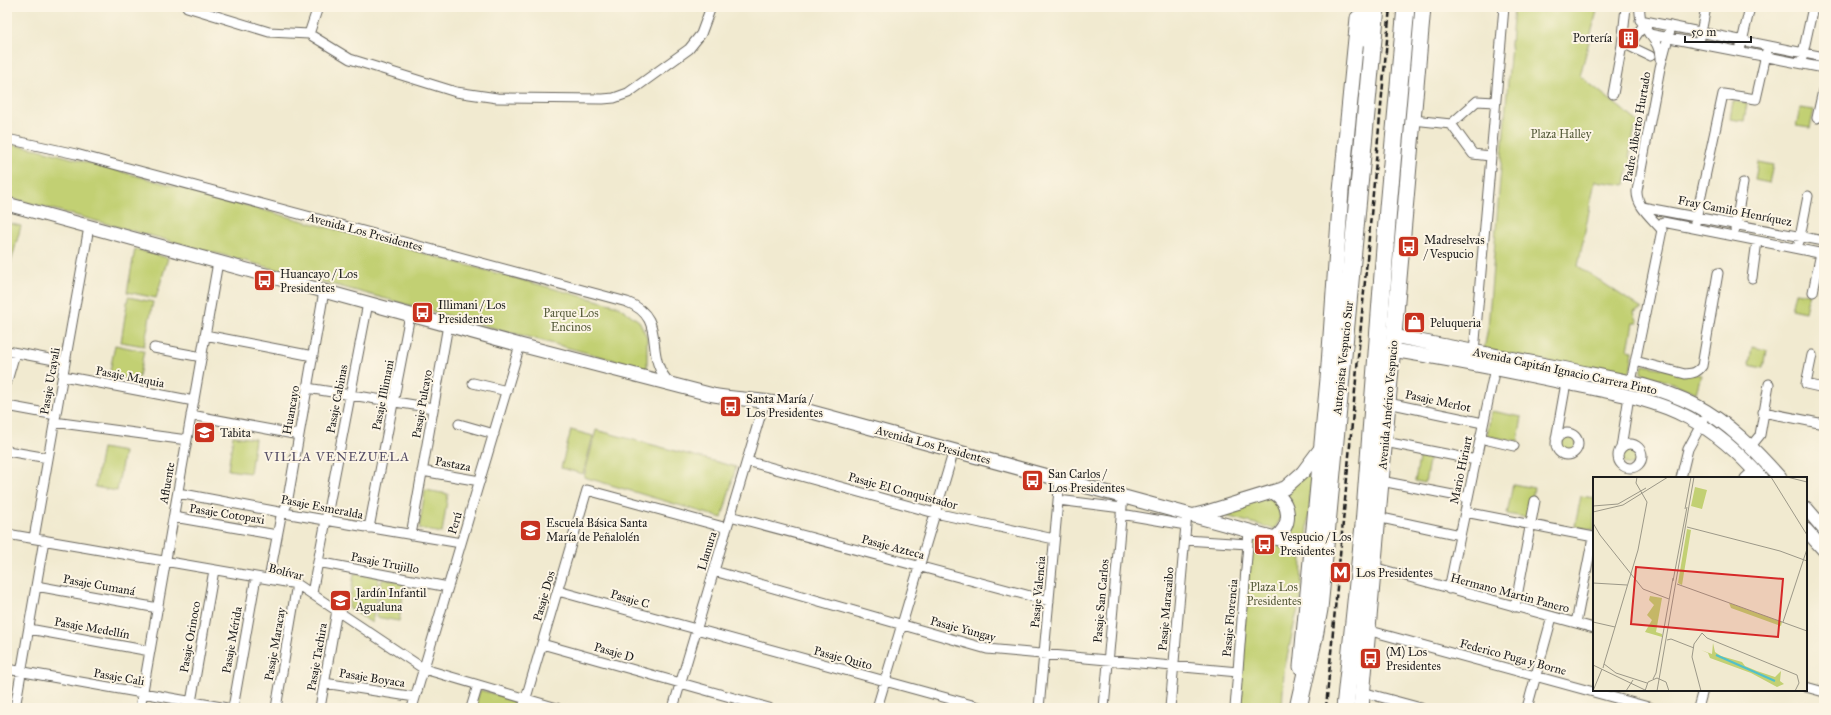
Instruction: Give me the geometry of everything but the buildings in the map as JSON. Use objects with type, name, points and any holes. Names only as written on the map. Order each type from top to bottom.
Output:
[{"type":"highway","points":[[1364,7],[1368,104]]},
{"type":"highway","name":"Autopista Vespucio Sur","points":[[1298,708],[1319,608],[1376,7]]},
{"type":"highway","points":[[1345,708],[1364,525],[1387,216],[1406,7]]},
{"type":"main road","points":[[1298,708],[1331,340],[1340,198],[1359,7]]},
{"type":"main road","name":"Avenida Américo Vespucio","points":[[1361,708],[1424,7]]},
{"type":"street","points":[[187,7],[269,32],[309,34],[350,59],[456,92],[497,98],[609,99],[628,93],[693,45],[702,34],[711,7]]},
{"type":"street","points":[[309,34],[318,7]]},
{"type":"street","points":[[1474,352],[1504,7]]},
{"type":"street","points":[[1613,94],[1626,46],[1626,7]]},
{"type":"street","points":[[1626,46],[1641,23],[1640,7]]},
{"type":"street","points":[[1699,43],[1706,7]]},
{"type":"street","points":[[1740,51],[1750,7]]},
{"type":"street","points":[[1800,64],[1813,7]]},
{"type":"street","points":[[1641,23],[1671,26],[1824,57]]},
{"type":"street","name":"Padre Alberto Hurtado","points":[[1641,23],[1658,46],[1660,54],[1660,68]]},
{"type":"street","name":"Padre Alberto Hurtado","points":[[1662,226],[1642,206],[1637,198],[1637,191],[1660,68],[1671,26]]},
{"type":"street","points":[[1649,34],[1824,68]]},
{"type":"street","points":[[1626,46],[1650,56]]},
{"type":"street","points":[[1694,228],[1723,94],[1756,99],[1768,46]]},
{"type":"street","points":[[1816,118],[1824,86]]},
{"type":"street","points":[[1451,124],[1476,101],[1495,102]]},
{"type":"street","points":[[1413,120],[1451,124],[1473,154],[1490,156]]},
{"type":"street","name":"Avenida Los Presidentes","points":[[7,140],[76,154],[626,302],[641,310],[649,320],[653,332],[657,365],[663,377],[671,384]]},
{"type":"street","points":[[1734,236],[1743,183]]},
{"type":"street","points":[[1798,249],[1808,196]]},
{"type":"street","name":"Avenida Los Presidentes","points":[[7,204],[520,345],[729,398],[765,400],[954,450],[1060,479],[1122,506],[1189,517],[1312,548]]},
{"type":"street","name":"Fray Camilo Henríquez","points":[[1642,206],[1824,241]]},
{"type":"street","points":[[1632,382],[1665,210]]},
{"type":"street","name":"Fray Camilo Henríquez","points":[[1662,226],[1694,228],[1822,254]]},
{"type":"street","name":"Pasaje Ucayali","points":[[34,538],[89,227]]},
{"type":"street","points":[[1752,278],[1758,241]]},
{"type":"street","points":[[1813,292],[1822,254]]},
{"type":"street","name":"Afluente","points":[[140,708],[218,262]]},
{"type":"street","points":[[1635,361],[1685,374],[1693,374],[1700,369],[1702,366],[1718,273]]},
{"type":"street","name":"Huancayo","points":[[268,579],[281,516],[287,504],[324,291]]},
{"type":"street","name":"Pasaje Cabinas","points":[[312,593],[368,303]]},
{"type":"street","name":"Pasaje Illimani","points":[[369,528],[410,315]]},
{"type":"street","name":"Pasaje Pulcayo","points":[[411,535],[448,325]]},
{"type":"street","points":[[205,335],[313,356]]},
{"type":"street","name":"Avenida Capitán Ignacio Carrera Pinto","points":[[1393,343],[1498,356],[1632,382],[1671,394],[1708,413],[1734,431],[1779,477]]},
{"type":"street","name":"Avenida Capitán Ignacio Carrera Pinto","points":[[1393,343],[1495,369],[1628,396],[1666,408],[1700,425],[1728,444],[1753,475]]},
{"type":"street","name":"Perú","points":[[412,708],[520,345]]},
{"type":"street","points":[[154,348],[202,357]]},
{"type":"street","points":[[7,381],[11,352],[65,362]]},
{"type":"street","points":[[1812,355],[1806,384],[1824,388]]},
{"type":"street","name":"Mario Hiriart","points":[[1449,588],[1498,356]]},
{"type":"street","name":"Pasaje Maquia","points":[[62,376],[194,401]]},
{"type":"street","points":[[473,383],[507,391]]},
{"type":"street","points":[[1556,439],[1566,383]]},
{"type":"street","points":[[1750,446],[1760,435],[1769,384]]},
{"type":"street","points":[[308,388],[433,408]]},
{"type":"street","points":[[1621,448],[1628,396]]},
{"type":"street","name":"Llanura","points":[[673,708],[765,400]]},
{"type":"street","name":"Pasaje Merlot","points":[[1388,403],[1483,423]]},
{"type":"street","points":[[7,406],[55,419],[187,440]]},
{"type":"street","points":[[1764,412],[1824,424]]},
{"type":"street","points":[[1681,477],[1688,449],[1708,413]]},
{"type":"street","points":[[191,415],[299,435]]},
{"type":"street","points":[[459,424],[494,434]]},
{"type":"street","points":[[1480,438],[1514,446]]},
{"type":"street","points":[[1384,442],[1476,460]]},
{"type":"street","name":"Avenida Los Presidentes","points":[[1189,517],[1282,489],[1292,483],[1303,472],[1321,448]]},
{"type":"street","points":[[877,708],[954,450]]},
{"type":"street","points":[[7,451],[48,458]]},
{"type":"street","name":"Pasaje El Conquistador","points":[[746,461],[935,513],[1054,539]]},
{"type":"street","name":"Pastaza","points":[[422,471],[480,481]]},
{"type":"street","name":"Pasaje Valencia","points":[[1040,708],[1060,479]]},
{"type":"street","points":[[1381,481],[1468,498]]},
{"type":"street","name":"Pasaje Dos","points":[[524,703],[587,490],[727,528]]},
{"type":"street","name":"Pasaje Esmeralda","points":[[178,492],[461,544]]},
{"type":"street","points":[[1273,492],[1284,502],[1288,517],[1282,531],[1275,538]]},
{"type":"street","points":[[1058,500],[1122,506],[1189,517]]},
{"type":"street","points":[[1515,607],[1535,501]]},
{"type":"street","name":"Pasaje San Carlos","points":[[1104,708],[1122,506]]},
{"type":"street","points":[[1465,512],[1593,537]]},
{"type":"street","name":"Pasaje Azteca","points":[[730,516],[1049,601]]},
{"type":"street","points":[[1808,516],[1824,529]]},
{"type":"street","name":"Pasaje Maracaibo","points":[[1170,708],[1185,540],[1189,517]]},
{"type":"street","points":[[1377,517],[1460,535]]},
{"type":"street","name":"Pasaje Cotopaxi","points":[[174,518],[277,535]]},
{"type":"street","name":"Pasaje Florencia","points":[[1235,708],[1249,531]]},
{"type":"street","points":[[1807,531],[1824,550]]},
{"type":"street","name":"Bolívar","points":[[7,534],[297,584],[424,669],[478,685],[524,703],[557,708]]},
{"type":"street","points":[[15,708],[44,540]]},
{"type":"street","points":[[1185,540],[1248,544]]},
{"type":"street","points":[[1576,623],[1593,542]]},
{"type":"street","name":"Pasaje Trujillo","points":[[318,562],[448,587]]},
{"type":"street","name":"Hermano Martin Panero","points":[[1373,567],[1593,628]]},
{"type":"street","name":"Pasaje Orinoco","points":[[190,705],[214,570]]},
{"type":"street","name":"Pasaje Yungay","points":[[714,571],[987,649],[1238,672]]},
{"type":"street","name":"Pasaje Mérida","points":[[233,708],[256,577]]},
{"type":"street","name":"Pasaje Maracay","points":[[276,708],[297,584]]},
{"type":"street","name":"Pasaje Cumaná","points":[[36,586],[158,608]]},
{"type":"street","name":"Pasaje C","points":[[558,591],[696,630]]},
{"type":"street","name":"Pasaje Tachira","points":[[320,708],[337,610]]},
{"type":"street","points":[[1527,708],[1552,617]]},
{"type":"street","name":"Pasaje Medellín","points":[[29,629],[150,651]]},
{"type":"street","name":"Pasaje Quito","points":[[696,630],[983,708]]},
{"type":"street","name":"Federico Puga y Borne","points":[[1367,630],[1652,708]]},
{"type":"street","name":"Pasaje D","points":[[542,644],[769,708]]},
{"type":"street","name":"Pasaje Cali","points":[[7,669],[143,693],[190,705],[227,708]]},
{"type":"street","name":"Pasaje Boyaca","points":[[324,683],[415,697]]},
{"type":"street","points":[[472,708],[478,685]]},
{"type":"street","points":[[1807,687],[1824,691]]},
{"type":"street","points":[[1698,708],[1703,691]]},
{"type":"street","points":[[1362,692],[1421,708]]},
{"type":"green space","name":"Plaza Halley","points":[[1514,7],[1598,7],[1580,76],[1642,125],[1642,128],[1635,128],[1629,157],[1637,159],[1635,165],[1629,165],[1625,185],[1595,181],[1578,266],[1642,309],[1634,312],[1638,323],[1633,323],[1628,350],[1633,351],[1631,368],[1627,377],[1484,349],[1488,328]]},
{"type":"green space","points":[[1733,101],[1747,103],[1744,121],[1730,119]]},
{"type":"green space","points":[[1800,108],[1814,110],[1810,128],[1796,126]]},
{"type":"green space","name":"Parque Los Encinos","points":[[7,144],[38,149],[618,306],[639,321],[647,337],[647,369],[7,197]]},
{"type":"green space","points":[[1758,162],[1773,165],[1769,183],[1755,180]]},
{"type":"green space","points":[[7,223],[21,226],[8,273],[7,273]]},
{"type":"green space","points":[[135,249],[168,258],[156,298],[127,292]]},
{"type":"green space","points":[[1795,292],[1809,294],[1805,312],[1791,309]]},
{"type":"green space","points":[[128,297],[153,302],[144,346],[121,342]]},
{"type":"green space","points":[[115,345],[144,351],[138,381],[109,376]]},
{"type":"green space","points":[[1752,347],[1766,350],[1763,368],[1749,365]]},
{"type":"green space","points":[[1643,365],[1701,375],[1696,393],[1675,384],[1641,373]]},
{"type":"green space","points":[[1491,411],[1522,417],[1518,441],[1487,436]]},
{"type":"green space","points":[[571,430],[593,436],[583,474],[561,468]]},
{"type":"green space","points":[[596,430],[736,467],[722,518],[584,477]]},
{"type":"green space","points":[[1567,435],[1573,438],[1576,444],[1573,450],[1567,453],[1561,450],[1558,444],[1561,438]]},
{"type":"green space","points":[[233,436],[255,439],[250,473],[228,470]]},
{"type":"green space","points":[[1630,447],[1636,450],[1639,456],[1636,462],[1630,465],[1624,462],[1621,456],[1624,450]]},
{"type":"green space","points":[[102,448],[124,452],[117,491],[95,487]]},
{"type":"green space","points":[[1420,453],[1430,455],[1425,483],[1415,481]]},
{"type":"green space","points":[[1313,463],[1307,538],[1286,532],[1292,521],[1293,507],[1285,491]]},
{"type":"green space","points":[[1513,484],[1534,488],[1529,518],[1507,514]]},
{"type":"green space","points":[[425,490],[448,494],[442,533],[419,529]]},
{"type":"green space","points":[[1581,496],[1593,498],[1593,530],[1575,526]]},
{"type":"green space","points":[[1267,497],[1276,502],[1280,513],[1278,522],[1274,529],[1215,513]]},
{"type":"green space","name":"Plaza Los Presidentes","points":[[1252,537],[1302,552],[1301,599],[1284,672],[1282,708],[1237,708]]},
{"type":"green space","points":[[354,573],[379,577],[372,623],[349,608]]},
{"type":"green space","points":[[382,579],[405,582],[399,621],[376,617]]},
{"type":"green space","points":[[480,690],[514,699],[512,708],[475,708]]},
{"type":"railway","points":[[1326,708],[1390,7]]},
{"type":"place","name":"Portería","points":[[1628,38]]},
{"type":"place","name":"Madreselvas / Vespucio","points":[[1408,247]]},
{"type":"place","name":"Huancayo / Los Presidentes","points":[[264,281]]},
{"type":"place","name":"Illimani / Los Presidentes","points":[[422,312]]},
{"type":"place","name":"Peluqueria","points":[[1414,323]]},
{"type":"place","name":"Santa María / Los Presidentes","points":[[730,406]]},
{"type":"place","name":"Tabita","points":[[204,433]]},
{"type":"place","name":"San Carlos / Los Presidentes","points":[[1032,481]]},
{"type":"place","name":"Escuela Básica Santa María de Peñalolén","points":[[531,530]]},
{"type":"place","name":"Vespucio / Los Presidentes","points":[[1264,544]]},
{"type":"place","name":"Los Presidentes","points":[[1341,573]]},
{"type":"place","name":"Jardín Infantil Agualuna","points":[[340,600]]},
{"type":"place","name":"(M) Los Presidentes","points":[[1370,659]]},
{"type":"district","name":"VILLA VENEZUELA","points":[[337,456]]}]
